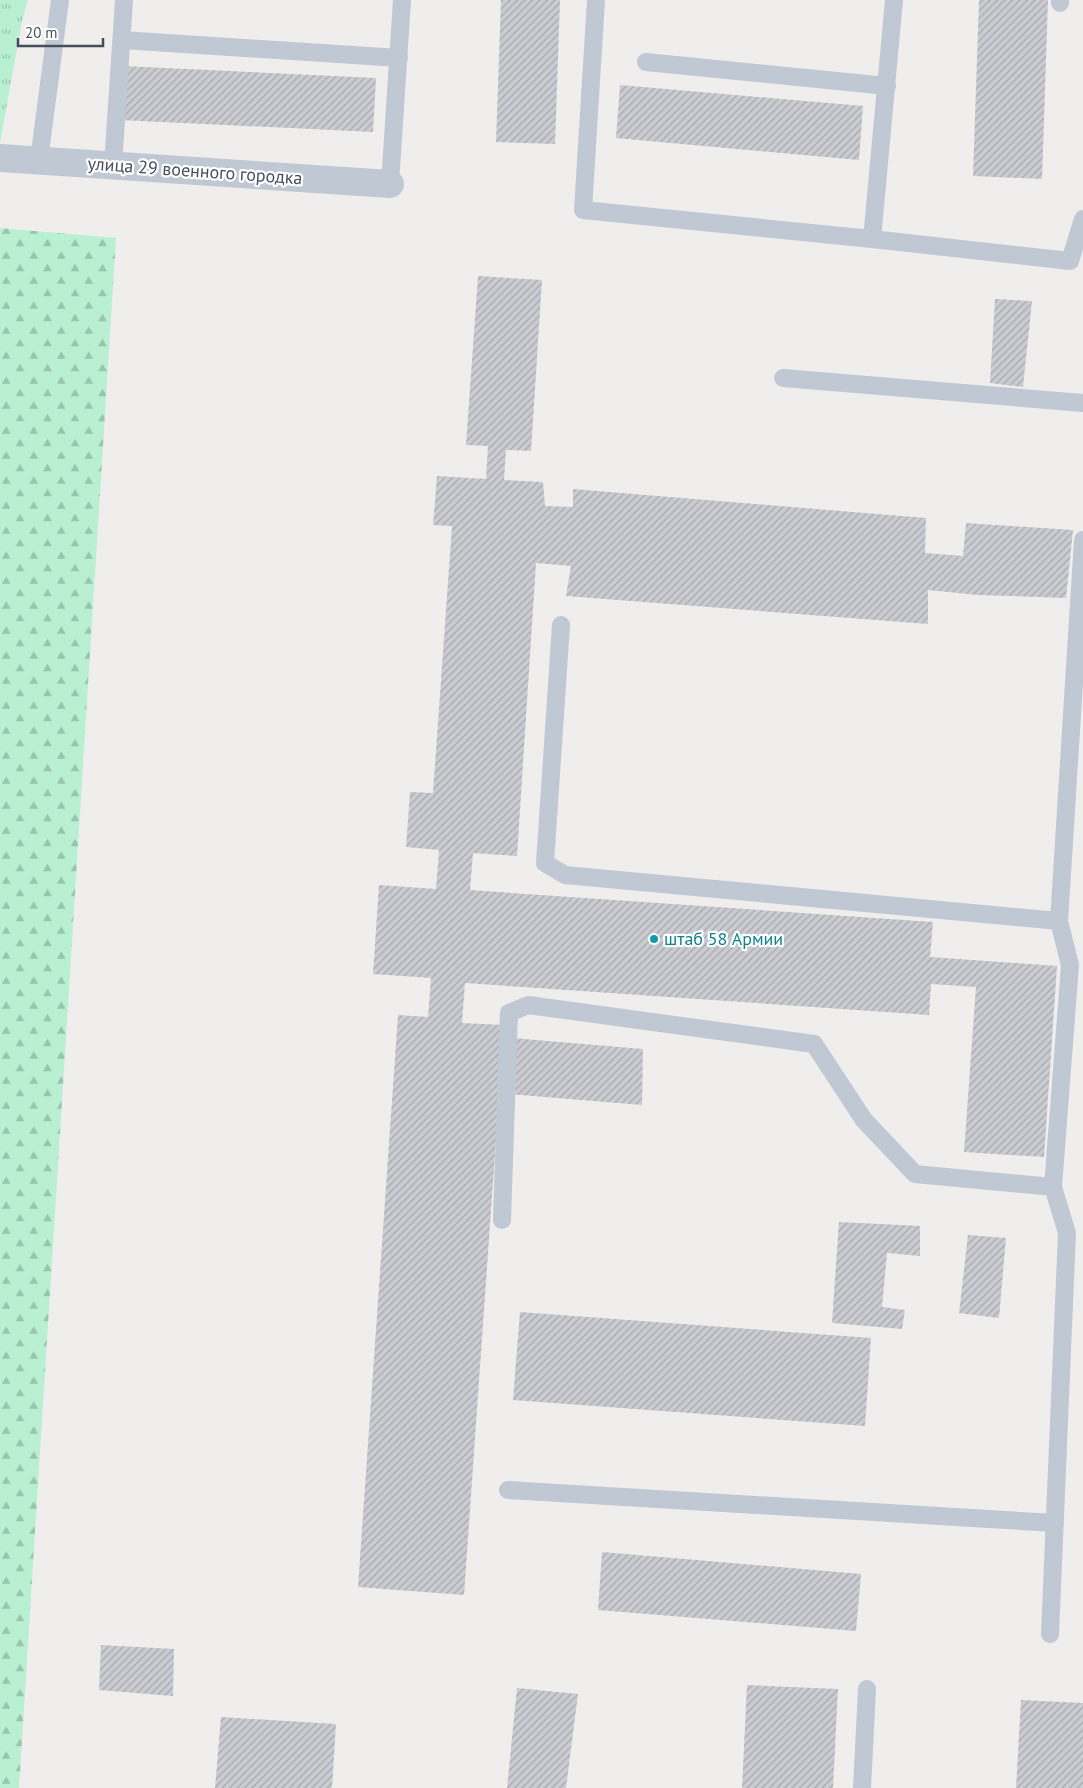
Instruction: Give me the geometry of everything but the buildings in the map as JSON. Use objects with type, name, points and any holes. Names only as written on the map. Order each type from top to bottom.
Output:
[{"type":"street","name":"улица 29 военного городка","points":[[0,158],[390,184]]},
{"type":"lane","points":[[39,160],[60,0]]},
{"type":"lane","points":[[113,165],[124,0]]},
{"type":"lane","points":[[390,184],[402,0]]},
{"type":"lane","points":[[596,0],[583,210],[1070,261],[1083,219]]},
{"type":"lane","points":[[872,239],[894,0]]},
{"type":"lane","points":[[122,40],[399,58]]},
{"type":"lane","points":[[646,62],[887,86]]},
{"type":"lane","points":[[784,378],[1083,403]]},
{"type":"lane","points":[[1050,1634],[1068,1233],[1053,1187],[1070,965],[1060,921],[1083,540]]},
{"type":"lane","points":[[561,625],[545,863],[558,871],[565,875],[575,876],[1060,921]]},
{"type":"lane","points":[[502,1220],[509,1013],[528,1005],[814,1044],[864,1120],[915,1174],[1053,1187]]},
{"type":"lane","points":[[508,1490],[1055,1522]]},
{"type":"lane","points":[[862,1788],[867,1689]]},
{"type":"green space","points":[[0,0],[28,0],[22,21],[0,143]]},
{"type":"green space","points":[[0,228],[116,238],[19,1788],[0,1788]]},
{"type":"place","name":"штаб 58 Армии","points":[[654,939]]}]
